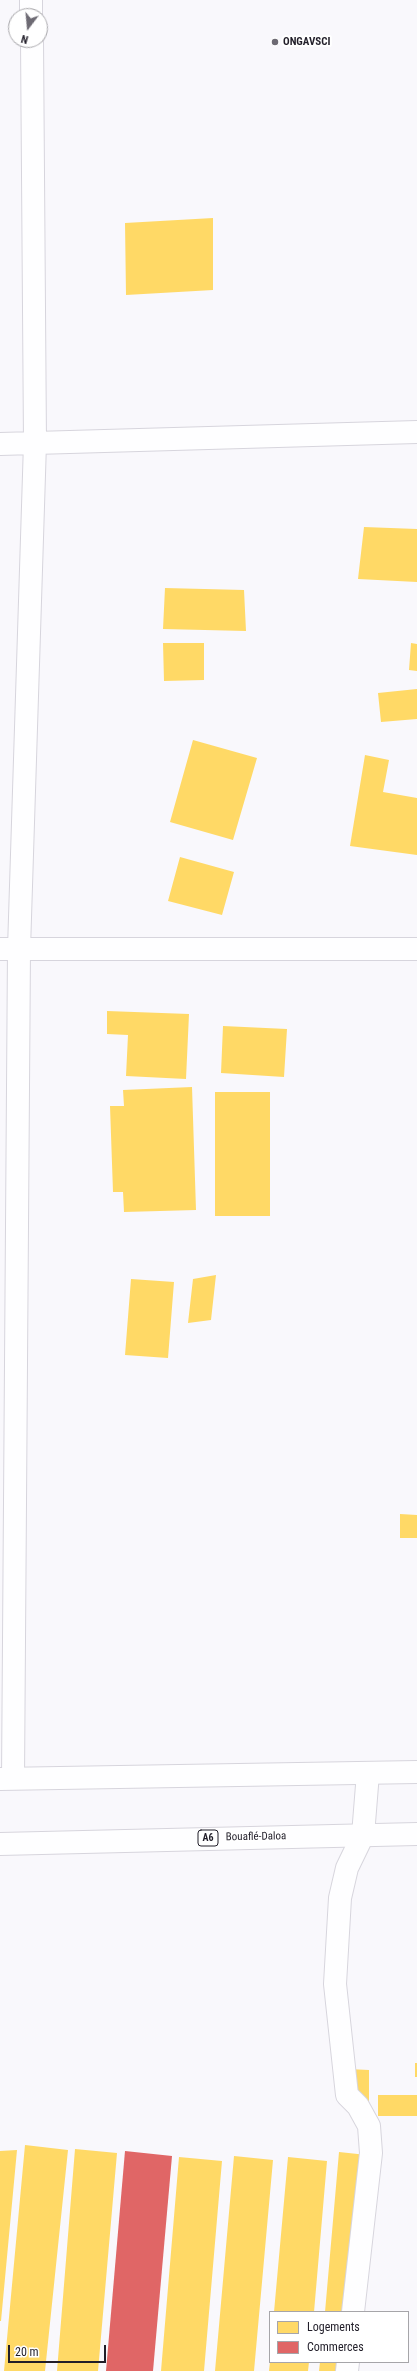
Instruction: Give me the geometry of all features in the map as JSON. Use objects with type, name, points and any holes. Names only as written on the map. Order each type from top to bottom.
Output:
[{"type":"main road","points":[[32,48],[35,443],[9,949],[7,1778],[417,1772]]},
{"type":"main road","points":[[0,444],[417,432]]},
{"type":"main road","points":[[9,949],[417,949]]},
{"type":"main road","points":[[353,2311],[371,2153],[369,2126],[358,2106],[347,2094],[335,1984],[340,1898],[347,1868],[363,1835],[368,1773]]},
{"type":"main road","name":"Bouaflé-Daloa","points":[[0,1844],[417,1834]]},
{"type":"building: Logements","points":[[213,218],[213,290],[126,295],[125,223]]},
{"type":"building: Logements","points":[[364,527],[417,529],[417,582],[358,579]]},
{"type":"building: Logements","points":[[165,588],[244,590],[246,631],[163,629]]},
{"type":"building: Logements","points":[[163,643],[204,643],[204,680],[164,681]]},
{"type":"building: Logements","points":[[411,643],[417,644],[417,671],[409,670]]},
{"type":"building: Logements","points":[[417,689],[417,719],[381,722],[378,693]]},
{"type":"building: Logements","points":[[193,740],[257,758],[233,840],[170,822]]},
{"type":"building: Logements","points":[[365,755],[389,760],[383,792],[417,798],[417,855],[350,846]]},
{"type":"building: Logements","points":[[180,857],[234,872],[222,915],[168,901]]},
{"type":"building: Logements","points":[[107,1011],[189,1014],[186,1079],[126,1076],[128,1035],[107,1034]]},
{"type":"building: Logements","points":[[223,1026],[287,1029],[284,1077],[221,1073]]},
{"type":"building: Logements","points":[[192,1087],[196,1210],[124,1212],[123,1192],[113,1192],[110,1106],[124,1106],[123,1090]]},
{"type":"building: Logements","points":[[215,1092],[270,1092],[270,1216],[215,1216]]},
{"type":"building: Logements","points":[[216,1275],[211,1320],[188,1323],[193,1279]]},
{"type":"building: Logements","points":[[131,1279],[174,1282],[168,1358],[125,1355]]},
{"type":"building: Logements","points":[[400,1514],[417,1515],[417,1538],[400,1538]]},
{"type":"building: Logements","points":[[415,2063],[417,2063],[417,2077],[415,2077]]},
{"type":"building: Logements","points":[[348,2069],[369,2070],[369,2104],[348,2103]]},
{"type":"building: Logements","points":[[378,2095],[417,2095],[417,2116],[378,2116]]},
{"type":"building: Logements","points":[[25,2145],[68,2150],[45,2371],[4,2371]]},
{"type":"building: Logements","points":[[75,2149],[117,2153],[98,2371],[57,2371]]},
{"type":"building: Logements","points":[[17,2150],[1,2321],[0,2321],[0,2151]]},
{"type":"building: Logements","points":[[339,2152],[367,2155],[353,2311],[325,2311]]},
{"type":"building: Logements","points":[[234,2156],[273,2160],[254,2371],[215,2371]]},
{"type":"building: Logements","points":[[179,2157],[222,2161],[204,2371],[161,2371]]},
{"type":"building: Logements","points":[[288,2157],[327,2161],[314,2311],[274,2311]]},
{"type":"building: Logements","points":[[270,2363],[309,2363],[308,2371],[269,2371]]},
{"type":"building: Logements","points":[[320,2363],[348,2363],[348,2371],[319,2371]]},
{"type":"building: Commerces","points":[[125,2151],[172,2156],[153,2371],[106,2371]]},
{"type":"place","name":"ONGAVSCI","points":[[275,42]]}]
